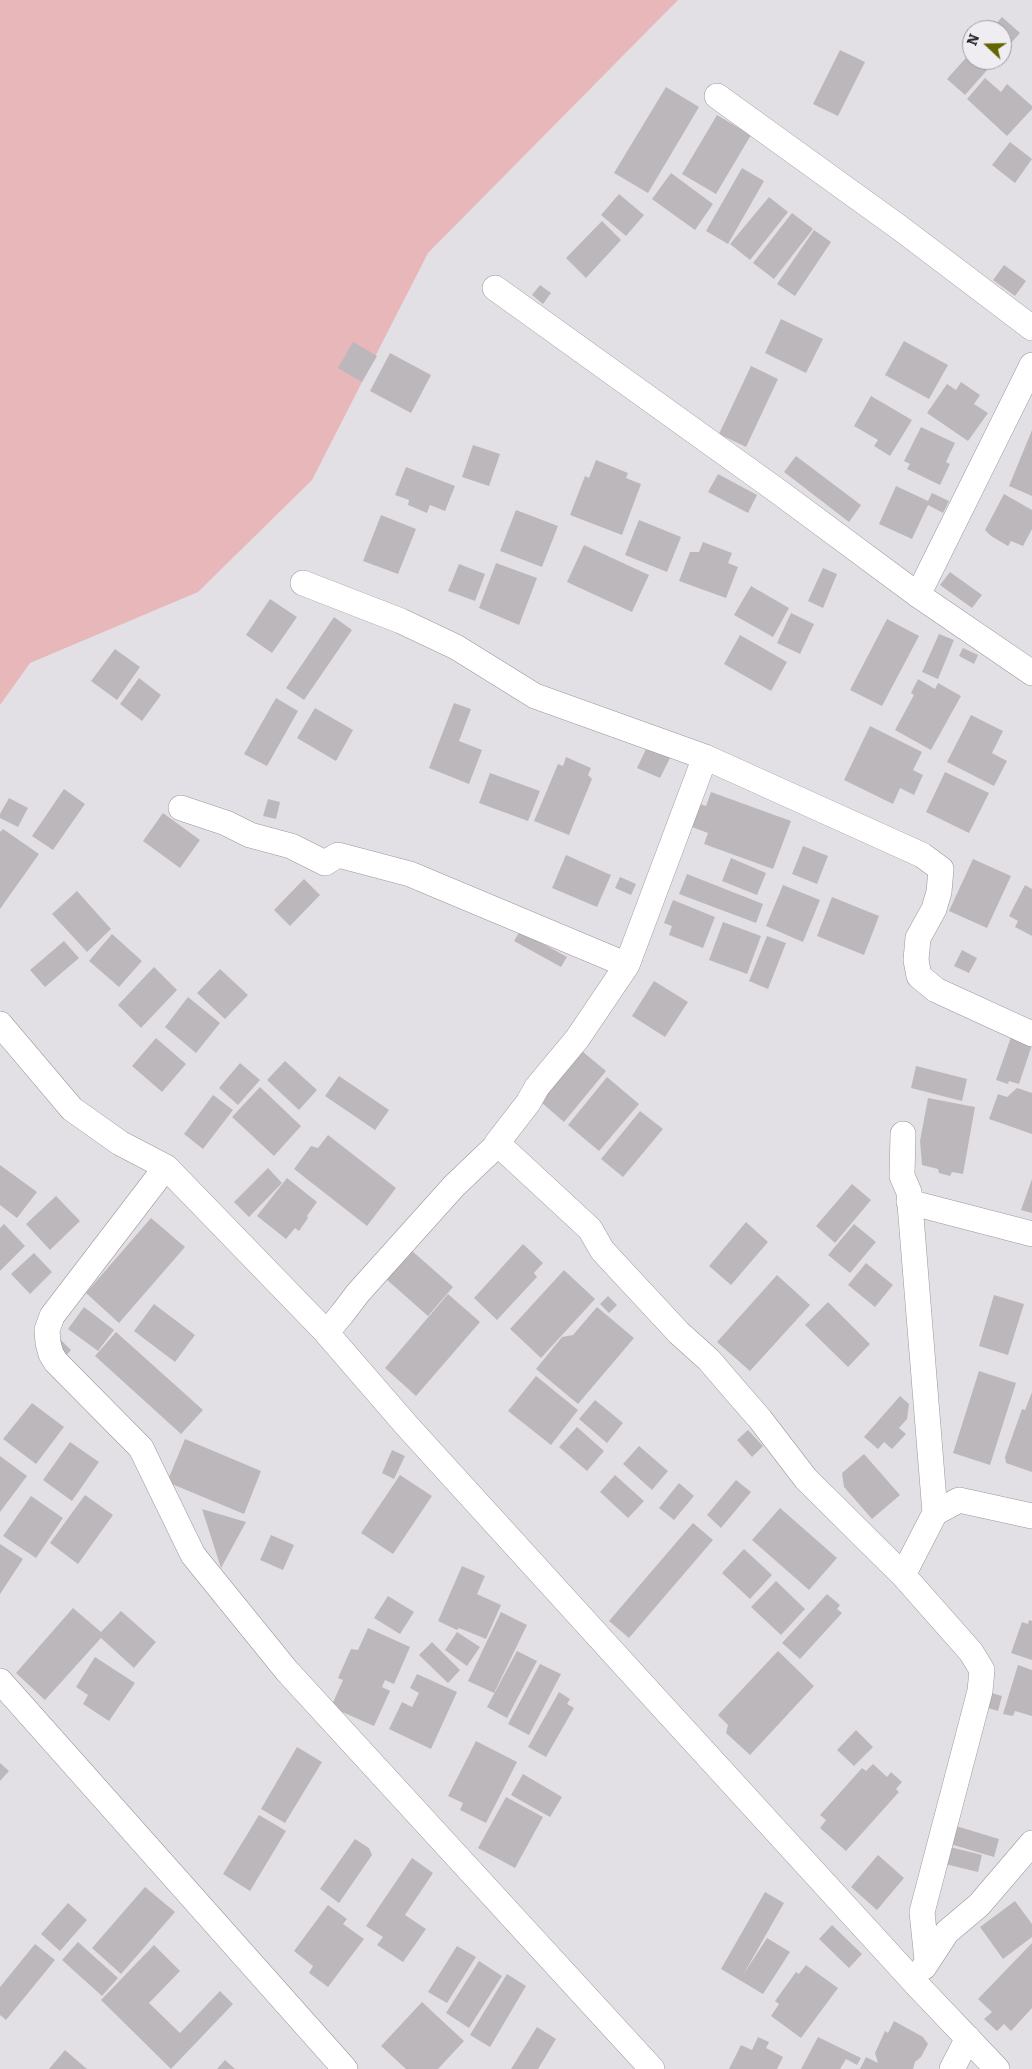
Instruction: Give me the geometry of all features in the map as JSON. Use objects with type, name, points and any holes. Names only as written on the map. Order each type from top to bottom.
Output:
[{"type":"street","points":[[716,96],[900,228],[1032,328]]},
{"type":"street","points":[[495,288],[779,492],[918,595],[1032,673]]},
{"type":"street","points":[[918,595],[1032,365]]},
{"type":"street","points":[[304,583],[401,621],[456,647],[535,696],[705,757],[922,854],[941,869],[939,892],[934,909],[918,938],[916,960],[919,976],[936,990],[1032,1034]]},
{"type":"street","points":[[324,1330],[332,1326],[364,1286],[454,1186],[498,1144],[528,1103],[537,1087],[577,1039],[627,964],[705,757]]},
{"type":"street","points":[[181,808],[226,823],[250,835],[290,846],[325,863],[338,855],[410,874],[627,964]]},
{"type":"street","points":[[0,1024],[72,1109],[120,1143],[166,1166],[324,1330],[414,1434],[917,1985],[997,2069]]},
{"type":"street","points":[[903,1134],[902,1176],[908,1192],[909,1202],[935,1513]]},
{"type":"street","points":[[497,1143],[590,1229],[602,1250],[721,1374],[760,1419],[806,1479],[902,1575],[971,1652],[982,1670],[980,1690],[922,1912],[927,1960]]},
{"type":"street","points":[[166,1166],[52,1316],[47,1330],[51,1354],[56,1362],[141,1448],[194,1555],[287,1670],[652,2069]]},
{"type":"street","points":[[909,1202],[1032,1234]]},
{"type":"street","points":[[902,1575],[935,1513],[958,1500],[1032,1516]]},
{"type":"street","points":[[0,1681],[345,2069]]},
{"type":"street","points":[[917,1985],[927,1960],[947,1932],[978,1905],[1032,1843]]},
{"type":"street","points":[[952,2069],[968,2038]]},
{"type":"shaded area","points":[[0,0],[678,0],[428,253],[312,480],[198,592],[30,663],[0,705]]},
{"type":"building","points":[[1012,26],[1020,33],[1012,42]]},
{"type":"building","points":[[840,50],[865,62],[838,116],[813,104]]},
{"type":"building","points":[[962,62],[962,70],[987,70],[965,95],[947,79]]},
{"type":"building","points":[[985,78],[1001,92],[1007,84],[1032,106],[1032,109],[1007,136],[967,99]]},
{"type":"building","points":[[666,87],[699,107],[648,193],[614,173]]},
{"type":"building","points":[[717,115],[751,135],[716,194],[682,174]]},
{"type":"building","points":[[1010,142],[1032,159],[1015,183],[992,165]]},
{"type":"building","points":[[742,168],[764,181],[728,244],[706,231]]},
{"type":"building","points":[[671,173],[713,204],[695,230],[652,199]]},
{"type":"building","points":[[619,194],[644,215],[626,236],[601,215]]},
{"type":"building","points":[[769,197],[788,212],[750,260],[730,244]]},
{"type":"building","points":[[792,213],[813,229],[774,279],[753,263]]},
{"type":"building","points":[[602,221],[621,240],[586,278],[566,258]]},
{"type":"building","points":[[814,230],[831,242],[795,296],[777,284]]},
{"type":"building","points":[[1004,265],[1026,281],[1015,296],[993,280]]},
{"type":"building","points":[[540,285],[551,293],[543,304],[532,295]]},
{"type":"building","points":[[781,319],[823,339],[806,373],[765,353]]},
{"type":"building","points":[[904,341],[948,365],[929,399],[885,375]]},
{"type":"building","points":[[353,342],[377,356],[362,382],[338,368]]},
{"type":"building","points":[[390,353],[431,375],[411,413],[370,391]]},
{"type":"building","points":[[751,366],[778,379],[746,447],[719,434]]},
{"type":"building","points":[[961,382],[980,395],[974,404],[988,413],[968,441],[927,413],[947,384],[956,390]]},
{"type":"building","points":[[871,396],[912,420],[890,456],[874,446],[878,440],[854,426]]},
{"type":"building","points":[[921,427],[955,443],[946,462],[950,464],[940,485],[907,469],[910,464],[904,461]]},
{"type":"building","points":[[1032,430],[1032,496],[1009,486]]},
{"type":"building","points":[[473,445],[500,454],[489,486],[462,477]]},
{"type":"building","points":[[796,456],[861,505],[849,522],[784,472]]},
{"type":"building","points":[[596,460],[628,473],[626,478],[641,484],[622,535],[570,515],[585,476],[589,478]]},
{"type":"building","points":[[406,467],[455,486],[445,511],[430,505],[427,513],[408,505],[409,500],[395,495]]},
{"type":"building","points":[[718,474],[757,495],[748,513],[708,492]]},
{"type":"building","points":[[896,486],[928,501],[932,493],[949,501],[943,513],[928,505],[912,539],[879,524]]},
{"type":"building","points":[[1004,494],[1032,510],[1032,529],[1023,546],[1011,541],[1008,546],[985,530]]},
{"type":"building","points":[[516,510],[558,526],[542,567],[500,551]]},
{"type":"building","points":[[381,515],[416,529],[398,574],[363,561]]},
{"type":"building","points":[[639,520],[681,537],[667,572],[625,555]]},
{"type":"building","points":[[703,542],[732,553],[728,563],[738,567],[726,598],[679,581],[690,552],[699,552]]},
{"type":"building","points":[[584,545],[649,575],[632,612],[567,582]]},
{"type":"building","points":[[496,563],[537,578],[519,625],[479,608]]},
{"type":"building","points":[[459,564],[485,574],[475,601],[448,591]]},
{"type":"building","points":[[823,568],[837,574],[823,608],[808,601]]},
{"type":"building","points":[[950,572],[982,595],[972,608],[940,585]]},
{"type":"building","points":[[751,586],[789,608],[773,637],[734,615]]},
{"type":"building","points":[[270,599],[297,617],[272,653],[246,635]]},
{"type":"building","points":[[791,613],[814,624],[800,654],[777,643]]},
{"type":"building","points":[[334,617],[352,630],[304,700],[286,688]]},
{"type":"building","points":[[887,619],[919,636],[882,706],[850,690]]},
{"type":"building","points":[[939,634],[954,640],[938,679],[922,672]]},
{"type":"building","points":[[740,635],[787,662],[771,691],[724,664]]},
{"type":"building","points":[[963,648],[978,655],[974,664],[959,656]]},
{"type":"building","points":[[115,649],[140,667],[117,700],[91,681]]},
{"type":"building","points":[[139,678],[161,695],[142,721],[120,704]]},
{"type":"building","points":[[918,679],[935,689],[938,683],[961,696],[931,750],[895,730],[914,695],[911,693]]},
{"type":"building","points":[[276,698],[298,711],[267,766],[244,754]]},
{"type":"building","points":[[454,703],[471,709],[459,741],[482,750],[469,784],[429,768]]},
{"type":"building","points":[[315,708],[353,730],[336,761],[297,738]]},
{"type":"building","points":[[971,715],[1003,731],[992,753],[1007,761],[994,786],[947,762]]},
{"type":"building","points":[[870,726],[922,752],[913,770],[923,775],[914,795],[900,788],[893,804],[844,780]]},
{"type":"building","points":[[647,747],[670,758],[660,778],[637,768]]},
{"type":"building","points":[[566,757],[591,768],[588,775],[592,779],[569,835],[534,821],[558,764],[563,766]]},
{"type":"building","points":[[945,772],[989,793],[969,833],[926,812]]},
{"type":"building","points":[[490,773],[540,791],[528,821],[479,803]]},
{"type":"building","points":[[64,789],[85,804],[53,850],[32,836]]},
{"type":"building","points":[[711,792],[791,821],[773,869],[704,844],[708,833],[692,827],[700,804],[706,806]]},
{"type":"building","points":[[9,798],[28,808],[18,827],[0,818],[0,814]]},
{"type":"building","points":[[268,799],[280,802],[276,819],[263,816]]},
{"type":"building","points":[[163,813],[200,840],[180,868],[143,841]]},
{"type":"building","points":[[3,829],[39,854],[0,909],[0,832]]},
{"type":"building","points":[[803,846],[828,856],[817,884],[792,874]]},
{"type":"building","points":[[566,855],[611,875],[597,907],[552,888]]},
{"type":"building","points":[[731,858],[766,873],[757,895],[722,881]]},
{"type":"building","points":[[973,859],[1011,876],[987,928],[949,911]]},
{"type":"building","points":[[687,874],[763,904],[756,923],[679,894]]},
{"type":"building","points":[[620,877],[636,884],[631,895],[615,888]]},
{"type":"building","points":[[304,879],[320,895],[290,926],[274,910]]},
{"type":"building","points":[[783,885],[820,900],[803,942],[766,926]]},
{"type":"building","points":[[1025,885],[1032,889],[1032,936],[1015,927],[1018,921],[1009,916]]},
{"type":"building","points":[[77,891],[111,929],[87,952],[52,914]]},
{"type":"building","points":[[832,897],[879,916],[864,955],[817,936]]},
{"type":"building","points":[[673,900],[715,917],[703,948],[669,935],[672,926],[664,923]]},
{"type":"building","points":[[723,922],[761,936],[747,974],[709,960]]},
{"type":"building","points":[[520,931],[567,957],[561,967],[514,941]]},
{"type":"building","points":[[112,934],[142,961],[119,987],[89,961]]},
{"type":"building","points":[[767,936],[786,943],[768,989],[749,981]]},
{"type":"building","points":[[64,941],[79,958],[45,987],[30,970]]},
{"type":"building","points":[[962,950],[977,958],[969,973],[954,966]]},
{"type":"building","points":[[154,967],[177,990],[141,1028],[118,1005]]},
{"type":"building","points":[[220,969],[248,995],[225,1019],[197,993]]},
{"type":"building","points":[[654,981],[688,1002],[665,1037],[632,1016]]},
{"type":"building","points":[[188,997],[220,1023],[196,1053],[165,1027]]},
{"type":"building","points":[[1011,1037],[1032,1045],[1019,1084],[1009,1081],[1008,1084],[996,1080]]},
{"type":"building","points":[[156,1038],[186,1064],[162,1092],[132,1066]]},
{"type":"building","points":[[577,1047],[606,1071],[564,1122],[535,1097]]},
{"type":"building","points":[[285,1061],[317,1090],[299,1110],[267,1080]]},
{"type":"building","points":[[240,1063],[260,1080],[238,1105],[219,1088]]},
{"type":"building","points":[[916,1066],[967,1079],[962,1101],[911,1088]]},
{"type":"building","points":[[339,1076],[389,1110],[375,1130],[325,1096]]},
{"type":"building","points":[[607,1077],[639,1104],[599,1151],[568,1125]]},
{"type":"building","points":[[260,1087],[301,1126],[274,1156],[232,1117]]},
{"type":"building","points":[[1017,1088],[1032,1093],[1032,1134],[989,1119],[998,1094],[1007,1097]]},
{"type":"building","points":[[213,1095],[233,1110],[203,1149],[184,1134]]},
{"type":"building","points":[[928,1098],[975,1107],[963,1174],[952,1172],[950,1176],[939,1173],[938,1169],[922,1165],[920,1141]]},
{"type":"building","points":[[640,1111],[663,1129],[623,1177],[601,1159]]},
{"type":"building","points":[[328,1135],[396,1188],[367,1226],[294,1169],[311,1146],[318,1148]]},
{"type":"building","points":[[0,1165],[37,1192],[17,1218],[0,1205]]},
{"type":"building","points":[[268,1168],[282,1183],[249,1217],[234,1202]]},
{"type":"building","points":[[287,1178],[317,1202],[299,1231],[295,1228],[286,1239],[257,1216]]},
{"type":"building","points":[[1032,1179],[1032,1213],[1021,1210]]},
{"type":"building","points":[[852,1184],[871,1200],[835,1243],[816,1226]]},
{"type":"building","points":[[56,1196],[80,1221],[50,1250],[26,1224]]},
{"type":"building","points":[[151,1218],[185,1247],[119,1323],[86,1293]]},
{"type":"building","points":[[746,1222],[768,1242],[731,1285],[709,1266]]},
{"type":"building","points":[[4,1224],[25,1246],[0,1271],[0,1228]]},
{"type":"building","points":[[854,1224],[876,1242],[850,1273],[828,1255]]},
{"type":"building","points":[[523,1244],[543,1263],[534,1273],[537,1277],[497,1320],[474,1298]]},
{"type":"building","points":[[411,1250],[453,1287],[428,1316],[386,1279]]},
{"type":"building","points":[[34,1253],[52,1272],[30,1294],[11,1274]]},
{"type":"building","points":[[866,1263],[893,1285],[875,1307],[848,1285]]},
{"type":"building","points":[[564,1270],[595,1299],[541,1358],[510,1329]]},
{"type":"building","points":[[777,1275],[810,1305],[750,1371],[717,1342]]},
{"type":"building","points":[[448,1294],[480,1322],[416,1396],[385,1368]]},
{"type":"building","points":[[994,1295],[1024,1304],[1008,1355],[979,1346]]},
{"type":"building","points":[[608,1296],[617,1305],[609,1313],[600,1304]]},
{"type":"building","points":[[828,1302],[870,1344],[848,1367],[805,1325]]},
{"type":"building","points":[[154,1304],[195,1335],[175,1362],[134,1331]]},
{"type":"building","points":[[84,1307],[114,1330],[98,1351],[68,1329]]},
{"type":"building","points":[[597,1307],[634,1338],[578,1404],[536,1369],[562,1337],[573,1335]]},
{"type":"building","points":[[116,1332],[203,1410],[181,1434],[95,1356]]},
{"type":"building","points":[[61,1340],[71,1350],[64,1358],[53,1348]]},
{"type":"building","points":[[979,1371],[1016,1383],[990,1465],[953,1453]]},
{"type":"building","points":[[536,1376],[578,1410],[551,1445],[508,1411]]},
{"type":"building","points":[[1032,1392],[1032,1472],[1006,1463],[1005,1457],[1022,1409],[1025,1410]]},
{"type":"building","points":[[900,1396],[909,1404],[907,1419],[899,1428],[906,1434],[892,1449],[884,1442],[878,1449],[864,1437]]},
{"type":"building","points":[[595,1400],[623,1423],[607,1443],[579,1419]]},
{"type":"building","points":[[32,1403],[64,1427],[36,1464],[3,1439]]},
{"type":"building","points":[[577,1427],[604,1451],[587,1471],[559,1447]]},
{"type":"building","points":[[748,1430],[763,1446],[752,1457],[737,1440]]},
{"type":"building","points":[[185,1439],[261,1471],[244,1514],[167,1482]]},
{"type":"building","points":[[70,1442],[99,1462],[72,1501],[43,1480]]},
{"type":"building","points":[[639,1446],[668,1471],[652,1490],[623,1464]]},
{"type":"building","points":[[392,1450],[405,1456],[394,1479],[382,1473]]},
{"type":"building","points":[[864,1454],[900,1495],[872,1519],[844,1487],[842,1473]]},
{"type":"building","points":[[0,1456],[27,1476],[0,1512]]},
{"type":"building","points":[[400,1475],[432,1496],[393,1554],[361,1533]]},
{"type":"building","points":[[615,1475],[644,1501],[628,1518],[600,1492]]},
{"type":"building","points":[[736,1480],[751,1492],[721,1528],[707,1515]]},
{"type":"building","points":[[679,1483],[694,1496],[674,1520],[659,1508]]},
{"type":"building","points":[[85,1495],[113,1515],[78,1564],[50,1543]]},
{"type":"building","points":[[31,1496],[63,1518],[36,1558],[3,1536]]},
{"type":"building","points":[[780,1508],[837,1558],[809,1590],[752,1540]]},
{"type":"building","points":[[202,1509],[246,1522],[221,1568]]},
{"type":"building","points":[[693,1523],[713,1540],[629,1638],[609,1621]]},
{"type":"building","points":[[271,1535],[294,1545],[283,1570],[260,1560]]},
{"type":"building","points":[[0,1544],[23,1559],[0,1594]]},
{"type":"building","points":[[744,1549],[772,1575],[750,1599],[722,1573]]},
{"type":"building","points":[[462,1566],[485,1576],[477,1594],[501,1605],[486,1639],[459,1628],[457,1630],[438,1621]]},
{"type":"building","points":[[776,1581],[805,1609],[781,1635],[751,1607]]},
{"type":"building","points":[[827,1594],[840,1605],[837,1609],[842,1613],[800,1659],[782,1643]]},
{"type":"building","points":[[388,1596],[414,1612],[400,1634],[374,1618]]},
{"type":"building","points":[[73,1608],[101,1632],[121,1611],[156,1642],[134,1668],[101,1638],[45,1700],[16,1673]]},
{"type":"building","points":[[501,1612],[527,1625],[494,1693],[468,1681]]},
{"type":"building","points":[[1029,1620],[1032,1621],[1032,1660],[1011,1653],[1022,1622],[1028,1624]]},
{"type":"building","points":[[368,1628],[410,1647],[394,1684],[385,1680],[382,1687],[390,1691],[374,1726],[331,1707],[343,1680],[338,1678],[351,1649],[358,1650]]},
{"type":"building","points":[[457,1632],[480,1647],[467,1666],[445,1650]]},
{"type":"building","points":[[432,1642],[460,1670],[448,1683],[419,1655]]},
{"type":"building","points":[[517,1651],[537,1661],[507,1718],[487,1707]]},
{"type":"building","points":[[778,1651],[814,1686],[750,1755],[726,1733],[728,1725],[718,1715]]},
{"type":"building","points":[[95,1657],[135,1683],[109,1721],[83,1704],[88,1695],[76,1687]]},
{"type":"building","points":[[540,1664],[561,1674],[529,1735],[508,1724]]},
{"type":"building","points":[[1018,1665],[1032,1670],[1032,1716],[1015,1711],[1013,1716],[1003,1714]]},
{"type":"building","points":[[417,1674],[457,1692],[431,1749],[389,1729],[402,1702],[412,1707],[419,1693],[410,1688]]},
{"type":"building","points":[[985,1691],[1002,1696],[998,1711],[981,1706]]},
{"type":"building","points":[[559,1692],[570,1699],[567,1704],[574,1708],[546,1757],[528,1747]]},
{"type":"building","points":[[856,1730],[873,1747],[854,1766],[837,1750]]},
{"type":"building","points":[[476,1741],[517,1762],[486,1823],[460,1810],[463,1803],[448,1796]]},
{"type":"building","points":[[297,1747],[322,1762],[285,1823],[261,1809]]},
{"type":"building","points":[[0,1763],[9,1771],[0,1781]]},
{"type":"building","points":[[873,1764],[887,1777],[891,1772],[902,1782],[896,1789],[899,1792],[846,1851],[820,1828],[826,1820],[820,1815],[862,1768],[866,1771]]},
{"type":"building","points":[[523,1774],[562,1797],[550,1817],[511,1795]]},
{"type":"building","points":[[506,1797],[543,1817],[515,1868],[478,1848]]},
{"type":"building","points":[[259,1815],[286,1831],[250,1891],[223,1874]]},
{"type":"building","points":[[956,1826],[999,1839],[994,1857],[950,1844]]},
{"type":"building","points":[[355,1839],[369,1848],[372,1855],[339,1903],[320,1889]]},
{"type":"building","points":[[950,1847],[982,1855],[978,1872],[945,1864]]},
{"type":"building","points":[[878,1855],[904,1878],[877,1910],[851,1887]]},
{"type":"building","points":[[412,1858],[433,1873],[405,1915],[426,1929],[403,1962],[377,1945],[383,1937],[366,1926]]},
{"type":"building","points":[[145,1887],[175,1912],[121,1974],[92,1948]]},
{"type":"building","points":[[765,1892],[784,1903],[743,1975],[767,1938],[790,1952],[763,1994],[721,1969]]},
{"type":"building","points":[[1015,1901],[1032,1924],[1032,1937],[1003,1959],[980,1927]]},
{"type":"building","points":[[68,1903],[87,1920],[60,1951],[41,1934]]},
{"type":"building","points":[[328,1905],[347,1919],[343,1924],[364,1939],[328,1987],[309,1973],[313,1966],[294,1951]]},
{"type":"building","points":[[832,1925],[862,1954],[849,1968],[819,1939]]},
{"type":"building","points":[[78,1942],[118,1978],[102,1996],[62,1960]]},
{"type":"building","points":[[1032,1943],[1032,2008],[1011,2031],[1004,2024],[997,2031],[984,2019],[992,2012],[978,1999]]},
{"type":"building","points":[[35,1944],[55,1960],[6,2020],[0,2015],[0,1987]]},
{"type":"building","points":[[154,1945],[180,1971],[149,2003],[180,2033],[220,1991],[233,2004],[171,2069],[101,2000]]},
{"type":"building","points":[[457,1946],[476,1957],[447,2003],[428,1992]]},
{"type":"building","points":[[479,1961],[502,1976],[469,2028],[446,2013]]},
{"type":"building","points":[[806,1965],[838,1988],[801,2038],[771,2016],[779,2004],[775,2001],[796,1972],[799,1974]]},
{"type":"building","points":[[507,1974],[526,1986],[490,2047],[470,2035]]},
{"type":"building","points":[[422,2002],[464,2041],[438,2069],[406,2069],[381,2046]]},
{"type":"building","points":[[894,2021],[923,2037],[928,2044],[921,2057],[915,2062],[913,2069],[860,2069],[866,2057],[878,2063],[875,2053],[885,2031],[888,2033]]},
{"type":"building","points":[[537,2027],[556,2039],[538,2069],[511,2069]]},
{"type":"building","points":[[758,2037],[769,2042],[766,2048],[783,2057],[777,2069],[729,2069],[741,2045],[752,2050]]},
{"type":"building","points":[[818,2037],[861,2058],[857,2065],[846,2059],[840,2069],[801,2069]]},
{"type":"building","points":[[65,2050],[87,2069],[49,2069]]},
{"type":"building","points":[[225,2060],[235,2069],[217,2069]]}]
